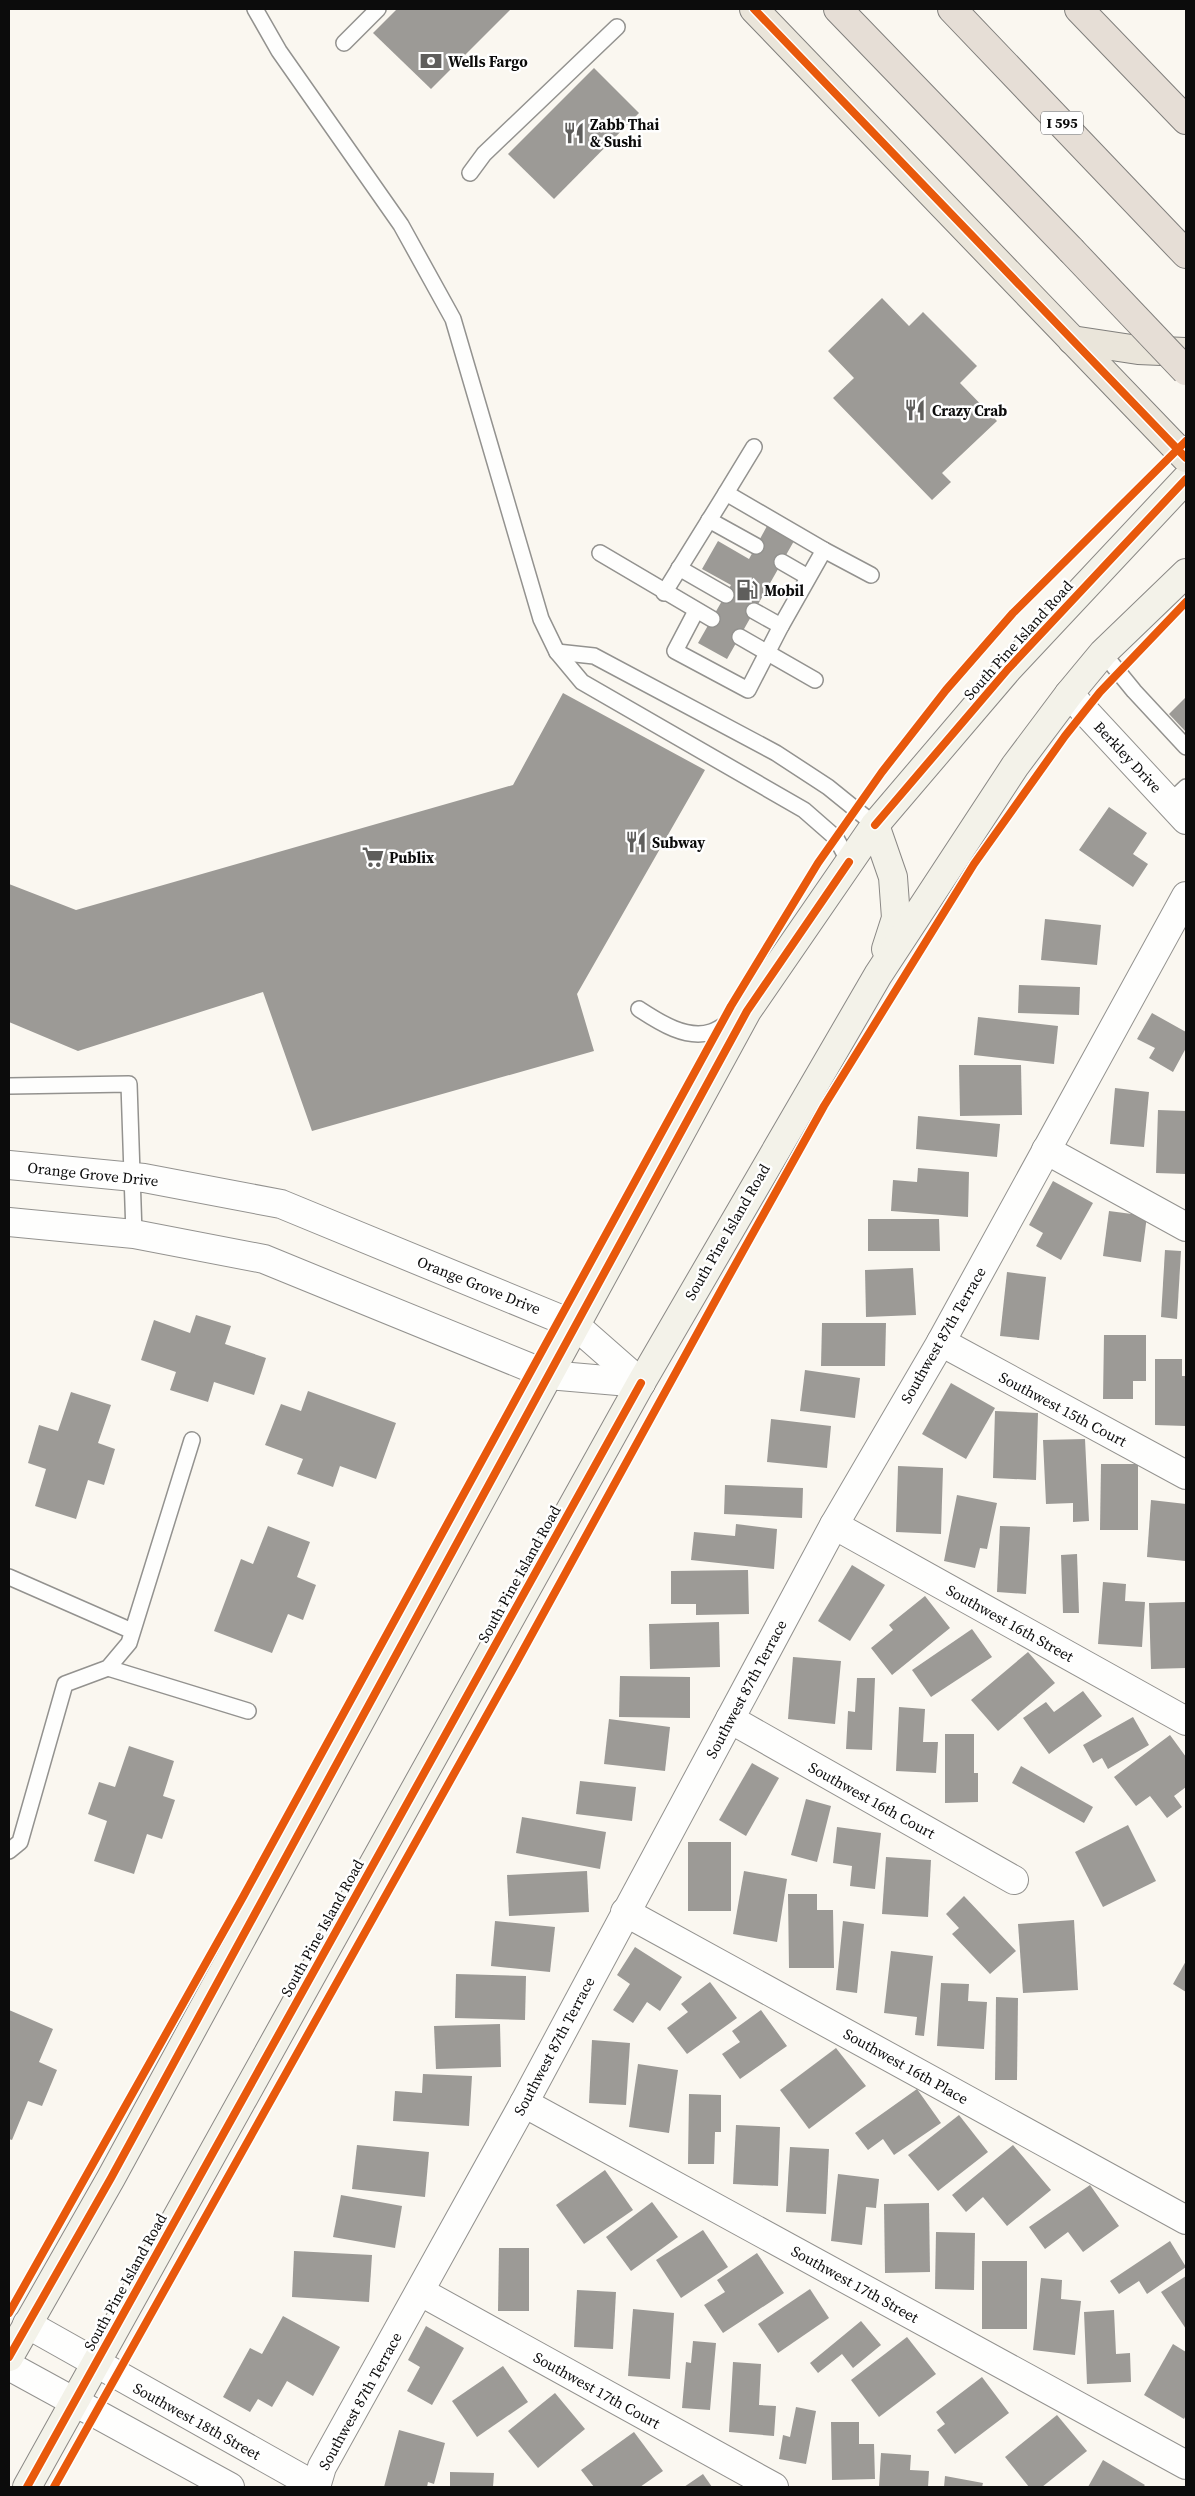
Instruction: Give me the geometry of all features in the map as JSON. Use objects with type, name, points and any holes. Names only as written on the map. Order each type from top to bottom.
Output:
[{"type":"highway","points":[[838,9],[1186,371]]},
{"type":"highway","name":"I 595","points":[[952,9],[1179,246]]},
{"type":"highway","points":[[1079,9],[1186,120]]},
{"type":"main road","points":[[754,9],[1186,458]]},
{"type":"main road","points":[[1072,340],[1138,350],[1186,352]]},
{"type":"main road","name":"South Pine Island Road","points":[[9,2357],[26,2324],[111,2178],[747,1011],[875,825],[1008,669],[1186,479]]},
{"type":"main road","name":"South Pine Island Road","points":[[27,2487],[641,1382],[878,975],[1015,766],[1069,694],[1103,653],[1186,572]]},
{"type":"main road","points":[[875,825],[892,877],[896,918],[878,975]]},
{"type":"street","name":"Berkley Drive","points":[[1069,694],[1181,803]]},
{"type":"street","name":"Southwest 87th Terrace","points":[[316,2487],[322,2467],[421,2292],[524,2103],[834,1525],[941,1342],[1186,896]]},
{"type":"street","points":[[1046,1150],[1186,1227]]},
{"type":"street","name":"Orange Grove Drive","points":[[9,1166],[131,1177],[281,1204],[575,1325],[641,1382]]},
{"type":"street","points":[[9,1222],[134,1234],[264,1259],[548,1375],[641,1382]]},
{"type":"street","name":"Southwest 15th Court","points":[[941,1342],[1186,1475]]},
{"type":"street","name":"Southwest 16th Street","points":[[834,1525],[1186,1721]]},
{"type":"street","name":"Southwest 16th Court","points":[[730,1720],[1014,1880]]},
{"type":"street","name":"Southwest 16th Place","points":[[625,1912],[1186,2220]]},
{"type":"street","name":"Southwest 17th Street","points":[[524,2103],[1186,2465]]},
{"type":"street","name":"Southwest 17th Court","points":[[421,2292],[774,2487]]},
{"type":"street","name":"Southwest 18th Street","points":[[26,2324],[316,2487]]},
{"type":"street","points":[[9,2366],[230,2487]]},
{"type":"lane","points":[[255,9],[279,51],[401,225],[453,319],[541,619],[557,652],[582,682],[804,810],[836,838],[849,862]]},
{"type":"lane","points":[[344,42],[378,9]]},
{"type":"lane","points":[[470,173],[484,154],[617,26]]},
{"type":"lane","points":[[664,593],[754,447]]},
{"type":"lane","points":[[726,493],[871,575]]},
{"type":"lane","points":[[709,520],[756,546]]},
{"type":"lane","points":[[696,611],[675,650],[748,690],[781,626],[824,550]]},
{"type":"lane","points":[[600,553],[712,620]]},
{"type":"lane","points":[[782,562],[808,577]]},
{"type":"lane","points":[[679,568],[726,595]]},
{"type":"lane","points":[[754,612],[781,626]]},
{"type":"lane","points":[[740,636],[815,680]]},
{"type":"lane","points":[[557,652],[594,656],[776,753],[828,786],[875,825]]},
{"type":"lane","points":[[1103,653],[1134,692],[1186,747]]},
{"type":"lane","points":[[639,1009],[666,1026],[691,1033],[711,1032],[747,1011]]},
{"type":"lane","points":[[9,1086],[129,1084],[134,1234]]},
{"type":"lane","points":[[9,1851],[20,1842],[65,1684],[108,1668],[129,1642],[192,1440]]},
{"type":"lane","points":[[9,1577],[132,1631]]},
{"type":"lane","points":[[108,1668],[248,1711]]},
{"type":"building","name":"Wells Fargo","points":[[397,9],[511,9],[431,89],[373,33]]},
{"type":"building","name":"Zabb Thai & Sushi","points":[[594,68],[639,113],[554,199],[508,154]]},
{"type":"building","name":"Crazy Crab","points":[[882,298],[909,326],[923,312],[977,366],[960,383],[997,421],[942,473],[951,482],[932,500],[833,398],[854,378],[828,351]]},
{"type":"building","name":"Mobil","points":[[767,526],[794,541],[727,659],[698,643],[731,585],[702,569],[718,541],[749,559]]},
{"type":"building","points":[[563,693],[705,770],[577,994],[594,1051],[312,1131],[263,992],[78,1051],[9,1022],[9,884],[76,910],[513,785]]},
{"type":"building","points":[[1186,697],[1186,732],[1169,714]]},
{"type":"building","points":[[1109,807],[1147,833],[1133,854],[1148,864],[1133,887],[1079,850]]},
{"type":"building","points":[[1045,919],[1101,925],[1097,965],[1041,960]]},
{"type":"building","points":[[1019,985],[1080,987],[1079,1015],[1018,1013]]},
{"type":"building","points":[[1152,1013],[1186,1032],[1186,1048],[1173,1072],[1149,1058],[1155,1048],[1137,1039]]},
{"type":"building","points":[[978,1017],[1058,1026],[1054,1064],[974,1055]]},
{"type":"building","points":[[959,1065],[1021,1065],[1022,1115],[960,1116]]},
{"type":"building","points":[[1115,1088],[1149,1092],[1144,1147],[1110,1144]]},
{"type":"building","points":[[1158,1110],[1186,1111],[1186,1174],[1156,1173]]},
{"type":"building","points":[[918,1116],[1000,1124],[997,1157],[916,1149]]},
{"type":"building","points":[[918,1168],[969,1172],[968,1217],[891,1211],[893,1180],[917,1182]]},
{"type":"building","points":[[1053,1181],[1093,1203],[1061,1260],[1036,1246],[1043,1233],[1029,1225]]},
{"type":"building","points":[[1109,1211],[1147,1216],[1141,1262],[1103,1256]]},
{"type":"building","points":[[868,1219],[939,1219],[940,1251],[868,1251]]},
{"type":"building","points":[[1165,1250],[1181,1251],[1177,1319],[1161,1317]]},
{"type":"building","points":[[913,1268],[916,1315],[866,1317],[865,1270]]},
{"type":"building","points":[[1007,1272],[1046,1277],[1039,1340],[1000,1336]]},
{"type":"building","points":[[196,1315],[231,1326],[225,1344],[266,1358],[254,1395],[214,1382],[208,1402],[170,1390],[176,1372],[141,1360],[154,1320],[190,1333]]},
{"type":"building","points":[[822,1323],[886,1323],[885,1366],[821,1366]]},
{"type":"building","points":[[1104,1335],[1146,1335],[1146,1381],[1133,1381],[1133,1399],[1103,1399]]},
{"type":"building","points":[[1155,1359],[1182,1359],[1182,1376],[1186,1376],[1186,1426],[1155,1425]]},
{"type":"building","points":[[805,1370],[860,1378],[855,1418],[800,1411]]},
{"type":"building","points":[[951,1383],[995,1408],[966,1459],[922,1434]]},
{"type":"building","points":[[308,1391],[396,1423],[376,1479],[340,1466],[333,1487],[297,1474],[303,1459],[265,1445],[281,1404],[301,1411]]},
{"type":"building","points":[[71,1392],[111,1405],[98,1443],[115,1449],[104,1485],[88,1480],[76,1519],[35,1506],[46,1469],[28,1463],[39,1425],[58,1431]]},
{"type":"building","points":[[995,1411],[1038,1413],[1036,1480],[993,1478]]},
{"type":"building","points":[[771,1419],[831,1426],[827,1468],[767,1462]]},
{"type":"building","points":[[1085,1439],[1089,1521],[1073,1522],[1073,1503],[1046,1504],[1043,1440]]},
{"type":"building","points":[[1101,1464],[1138,1464],[1138,1530],[1100,1530]]},
{"type":"building","points":[[898,1466],[943,1468],[941,1534],[896,1532]]},
{"type":"building","points":[[725,1485],[803,1488],[802,1518],[724,1514]]},
{"type":"building","points":[[957,1495],[997,1503],[987,1549],[980,1548],[975,1568],[944,1561]]},
{"type":"building","points":[[1151,1500],[1186,1504],[1185,1561],[1147,1557]]},
{"type":"building","points":[[736,1524],[777,1529],[774,1569],[691,1560],[694,1532],[735,1536]]},
{"type":"building","points":[[268,1526],[310,1542],[297,1577],[316,1585],[303,1620],[288,1614],[272,1653],[214,1631],[241,1559],[253,1564]]},
{"type":"building","points":[[1000,1526],[1030,1527],[1026,1594],[997,1592]]},
{"type":"building","points":[[1077,1554],[1079,1613],[1063,1613],[1061,1555]]},
{"type":"building","points":[[852,1565],[885,1585],[850,1641],[818,1621]]},
{"type":"building","points":[[748,1570],[749,1614],[696,1615],[696,1604],[671,1604],[671,1571]]},
{"type":"building","points":[[1103,1582],[1126,1584],[1125,1601],[1145,1602],[1142,1647],[1098,1644]]},
{"type":"building","points":[[925,1596],[950,1628],[892,1675],[871,1648],[893,1630],[889,1625]]},
{"type":"building","points":[[1186,1602],[1186,1668],[1151,1669],[1149,1603]]},
{"type":"building","points":[[719,1622],[720,1667],[650,1669],[649,1624]]},
{"type":"building","points":[[972,1629],[992,1657],[931,1697],[912,1670]]},
{"type":"building","points":[[1028,1652],[1055,1683],[998,1731],[971,1700]]},
{"type":"building","points":[[793,1657],[841,1661],[835,1724],[788,1719]]},
{"type":"building","points":[[620,1676],[690,1677],[690,1718],[619,1717]]},
{"type":"building","points":[[857,1678],[875,1678],[872,1750],[846,1749],[848,1711],[855,1712]]},
{"type":"building","points":[[1083,1691],[1102,1716],[1049,1754],[1023,1718],[1046,1702],[1054,1712]]},
{"type":"building","points":[[899,1707],[925,1709],[923,1742],[938,1742],[936,1773],[896,1771]]},
{"type":"building","points":[[1133,1717],[1149,1745],[1108,1769],[1102,1758],[1093,1763],[1083,1745]]},
{"type":"building","points":[[609,1719],[670,1727],[665,1771],[604,1764]]},
{"type":"building","points":[[945,1734],[974,1734],[974,1773],[978,1773],[978,1802],[945,1803]]},
{"type":"building","points":[[1170,1735],[1186,1757],[1186,1787],[1174,1796],[1182,1807],[1167,1818],[1150,1796],[1136,1806],[1114,1777]]},
{"type":"building","points":[[129,1746],[174,1761],[163,1796],[175,1800],[162,1839],[147,1834],[134,1874],[94,1861],[107,1821],[88,1814],[99,1782],[115,1787]]},
{"type":"building","points":[[752,1763],[779,1778],[746,1836],[719,1820]]},
{"type":"building","points":[[1021,1766],[1093,1807],[1084,1823],[1012,1783]]},
{"type":"building","points":[[580,1781],[636,1787],[632,1821],[576,1814]]},
{"type":"building","points":[[806,1799],[831,1806],[817,1862],[791,1855]]},
{"type":"building","points":[[522,1817],[606,1832],[600,1869],[516,1853]]},
{"type":"building","points":[[1128,1825],[1156,1881],[1103,1907],[1075,1852]]},
{"type":"building","points":[[837,1827],[881,1833],[875,1889],[850,1886],[852,1866],[833,1863]]},
{"type":"building","points":[[688,1842],[731,1842],[731,1911],[688,1911]]},
{"type":"building","points":[[886,1857],[931,1860],[928,1917],[882,1914]]},
{"type":"building","points":[[587,1871],[589,1912],[509,1916],[507,1875]]},
{"type":"building","points":[[744,1871],[787,1879],[777,1942],[733,1934]]},
{"type":"building","points":[[788,1894],[817,1894],[817,1910],[833,1910],[834,1968],[789,1968]]},
{"type":"building","points":[[964,1896],[1016,1951],[990,1974],[952,1934],[959,1928],[946,1914]]},
{"type":"building","points":[[1074,1920],[1078,1990],[1023,1993],[1018,1924]]},
{"type":"building","points":[[495,1921],[555,1927],[550,1972],[491,1966]]},
{"type":"building","points":[[843,1921],[864,1924],[857,1993],[836,1990]]},
{"type":"building","points":[[635,1947],[682,1977],[660,2011],[647,2002],[633,2023],[613,2010],[630,1984],[617,1975]]},
{"type":"building","points":[[891,1951],[933,1956],[924,2036],[915,2035],[917,2017],[884,2013]]},
{"type":"building","points":[[1186,1961],[1186,1992],[1173,1984]]},
{"type":"building","points":[[456,1974],[526,1976],[525,2020],[455,2018]]},
{"type":"building","points":[[710,1982],[737,2018],[687,2054],[667,2028],[688,2012],[681,2004]]},
{"type":"building","points":[[941,1983],[969,1984],[968,2001],[987,2002],[984,2049],[937,2046]]},
{"type":"building","points":[[996,1997],[1018,1998],[1017,2080],[995,2080]]},
{"type":"building","points":[[9,2010],[53,2029],[39,2062],[57,2070],[42,2106],[28,2101],[12,2140],[9,2139]]},
{"type":"building","points":[[761,2010],[787,2046],[740,2079],[722,2054],[740,2042],[732,2031]]},
{"type":"building","points":[[500,2024],[501,2067],[436,2069],[434,2026]]},
{"type":"building","points":[[592,2040],[630,2043],[626,2105],[589,2103]]},
{"type":"building","points":[[836,2048],[866,2086],[809,2129],[780,2090]]},
{"type":"building","points":[[638,2064],[678,2070],[669,2133],[629,2127]]},
{"type":"building","points":[[423,2074],[472,2076],[469,2126],[393,2121],[395,2091],[422,2093]]},
{"type":"building","points":[[917,2089],[941,2123],[894,2155],[883,2139],[868,2150],[855,2133]]},
{"type":"building","points":[[689,2094],[721,2095],[721,2132],[715,2132],[714,2164],[688,2164]]},
{"type":"building","points":[[959,2115],[988,2152],[938,2191],[908,2155]]},
{"type":"building","points":[[736,2125],[780,2127],[778,2186],[733,2184]]},
{"type":"building","points":[[357,2145],[429,2152],[425,2197],[352,2189]]},
{"type":"building","points":[[1013,2145],[1051,2190],[1007,2226],[983,2197],[966,2212],[952,2195]]},
{"type":"building","points":[[790,2147],[829,2149],[826,2214],[786,2212]]},
{"type":"building","points":[[605,2170],[633,2210],[584,2244],[556,2205]]},
{"type":"building","points":[[838,2174],[879,2179],[876,2208],[866,2207],[862,2245],[831,2241]]},
{"type":"building","points":[[1090,2185],[1119,2226],[1083,2252],[1068,2232],[1045,2249],[1029,2227]]},
{"type":"building","points":[[341,2195],[402,2206],[395,2248],[333,2237]]},
{"type":"building","points":[[652,2202],[678,2237],[631,2271],[606,2237]]},
{"type":"building","points":[[929,2203],[930,2272],[885,2273],[884,2204]]},
{"type":"building","points":[[703,2230],[728,2267],[681,2298],[656,2260]]},
{"type":"building","points":[[936,2232],[975,2233],[974,2290],[935,2289]]},
{"type":"building","points":[[1170,2241],[1186,2267],[1147,2294],[1139,2281],[1119,2294],[1110,2281]]},
{"type":"building","points":[[499,2248],[529,2248],[529,2311],[498,2311]]},
{"type":"building","points":[[294,2251],[372,2255],[369,2302],[292,2297]]},
{"type":"building","points":[[757,2253],[784,2293],[723,2333],[704,2305],[725,2292],[717,2280]]},
{"type":"building","points":[[982,2261],[1027,2261],[1027,2329],[982,2329]]},
{"type":"building","points":[[1186,2276],[1186,2329],[1161,2292]]},
{"type":"building","points":[[1041,2278],[1062,2280],[1061,2299],[1081,2301],[1075,2355],[1033,2350]]},
{"type":"building","points":[[810,2289],[829,2318],[778,2353],[758,2324]]},
{"type":"building","points":[[577,2290],[616,2292],[613,2349],[574,2347]]},
{"type":"building","points":[[633,2309],[674,2313],[670,2379],[628,2376]]},
{"type":"building","points":[[1114,2310],[1116,2354],[1130,2353],[1131,2382],[1087,2384],[1084,2312]]},
{"type":"building","points":[[283,2316],[340,2347],[313,2396],[287,2381],[272,2407],[258,2399],[250,2412],[223,2397],[250,2348],[262,2354]]},
{"type":"building","points":[[861,2321],[881,2345],[853,2368],[842,2354],[818,2373],[810,2363]]},
{"type":"building","points":[[426,2326],[464,2348],[432,2405],[407,2391],[420,2367],[408,2360]]},
{"type":"building","points":[[907,2337],[936,2374],[879,2417],[851,2380]]},
{"type":"building","points":[[693,2341],[716,2343],[710,2410],[682,2408],[686,2362],[691,2363]]},
{"type":"building","points":[[1173,2344],[1186,2352],[1186,2415],[1184,2419],[1144,2395]]},
{"type":"building","points":[[733,2362],[761,2364],[759,2405],[776,2406],[774,2436],[729,2432]]},
{"type":"building","points":[[503,2366],[528,2402],[477,2437],[452,2401]]},
{"type":"building","points":[[982,2377],[1009,2413],[955,2454],[937,2430],[945,2424],[936,2412]]},
{"type":"building","points":[[555,2393],[585,2429],[538,2468],[508,2431]]},
{"type":"building","points":[[796,2407],[816,2411],[806,2464],[779,2459],[783,2435],[790,2437]]},
{"type":"building","points":[[1057,2415],[1087,2451],[1042,2487],[1029,2487],[1005,2457]]},
{"type":"building","points":[[831,2422],[859,2422],[859,2444],[874,2444],[875,2479],[832,2480]]},
{"type":"building","points":[[399,2430],[445,2443],[434,2484],[428,2482],[427,2487],[384,2487]]},
{"type":"building","points":[[634,2432],[663,2471],[640,2487],[594,2487],[581,2470]]},
{"type":"building","points":[[881,2453],[911,2455],[910,2470],[929,2471],[928,2487],[879,2487]]},
{"type":"building","points":[[1103,2460],[1145,2485],[1143,2487],[1088,2487]]},
{"type":"building","points":[[450,2472],[494,2473],[493,2487],[450,2487]]},
{"type":"building","points":[[703,2474],[712,2487],[684,2487]]},
{"type":"building","points":[[945,2476],[983,2483],[982,2487],[944,2487]]},
{"type":"cycle path","points":[[754,9],[1186,458]]},
{"type":"cycle path","points":[[9,2313],[243,1897],[731,1006],[818,863],[882,772],[946,690],[1013,613],[1186,441]]},
{"type":"cycle path","points":[[875,825],[1008,669],[1186,479]]},
{"type":"cycle path","points":[[54,2487],[515,1665],[824,1106],[974,864],[1065,736],[1100,692],[1186,602]]},
{"type":"cycle path","points":[[9,2357],[111,2178],[747,1011],[849,862]]},
{"type":"cycle path","points":[[27,2487],[641,1383]]},
{"type":"place","name":"Wells Fargo","points":[[431,61]]},
{"type":"place","name":"Zabb Thai & Sushi","points":[[574,133]]},
{"type":"place","name":"Crazy Crab","points":[[915,410]]},
{"type":"place","name":"Mobil","points":[[747,590]]},
{"type":"place","name":"Subway","points":[[636,842]]},
{"type":"place","name":"Publix","points":[[373,857]]}]
